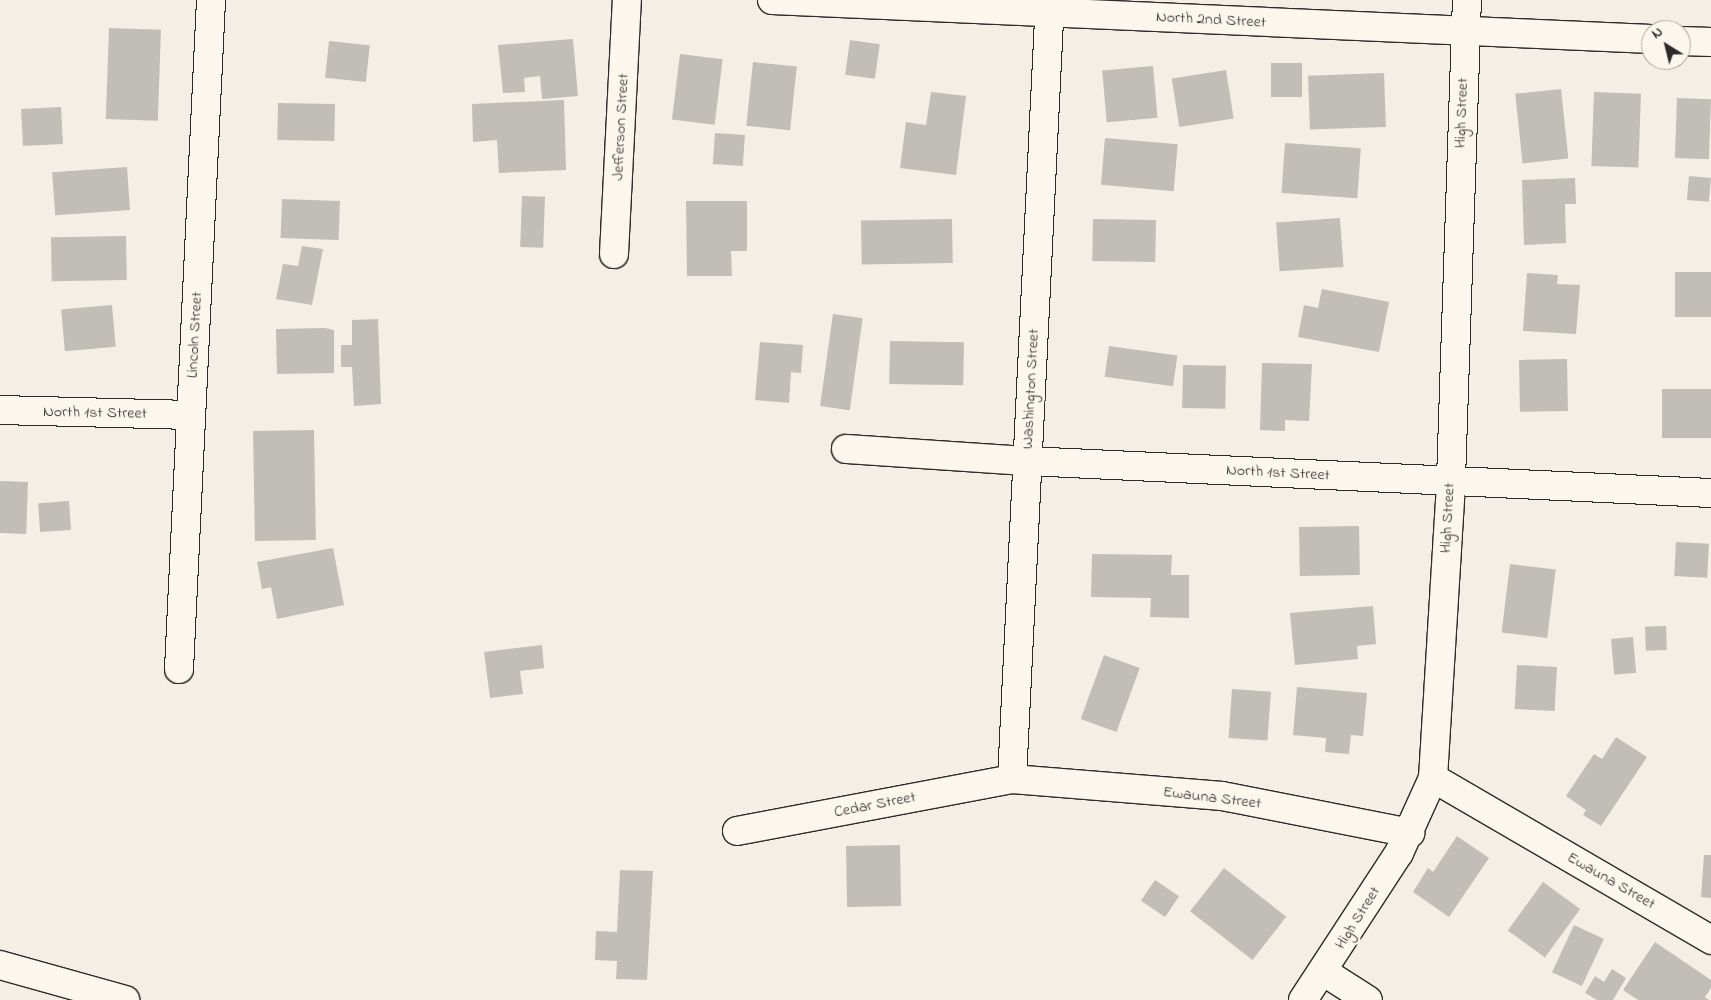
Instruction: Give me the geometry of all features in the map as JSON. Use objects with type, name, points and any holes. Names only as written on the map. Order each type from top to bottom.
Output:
[{"type":"main road","name":"Lincoln Street","points":[[179,669],[211,0]]},
{"type":"main road","name":"Jefferson Street","points":[[614,254],[627,0]]},
{"type":"main road","name":"North 2nd Street","points":[[772,0],[1049,6],[1641,40]]},
{"type":"main road","name":"High Street","points":[[1303,1000],[1324,972],[1410,833],[1433,778],[1451,480],[1467,0]]},
{"type":"main road","name":"Washington Street","points":[[1012,779],[1049,6]]},
{"type":"main road","points":[[1691,41],[1711,42]]},
{"type":"main road","name":"North 1st Street","points":[[0,410],[191,415]]},
{"type":"main road","name":"North 1st Street","points":[[846,449],[1027,461],[1711,493]]},
{"type":"main road","name":"Ewauna Street","points":[[1433,778],[1711,940]]},
{"type":"main road","name":"Cedar Street","points":[[737,831],[1012,779]]},
{"type":"main road","name":"Ewauna Street","points":[[1012,779],[1222,796],[1410,833]]},
{"type":"main road","points":[[0,966],[125,1000]]},
{"type":"main road","points":[[0,970],[84,1000]]},
{"type":"main road","points":[[1324,972],[1368,1000]]},
{"type":"building","points":[[109,28],[161,30],[158,121],[106,119]]},
{"type":"building","points":[[573,39],[578,96],[542,99],[540,76],[524,78],[525,92],[503,93],[498,45]]},
{"type":"building","points":[[850,40],[880,44],[875,79],[845,75]]},
{"type":"building","points":[[329,41],[370,45],[366,82],[325,78]]},
{"type":"building","points":[[680,54],[723,59],[715,125],[672,120]]},
{"type":"building","points":[[753,62],[797,67],[790,130],[746,126]]},
{"type":"building","points":[[1271,63],[1302,63],[1302,97],[1271,97]]},
{"type":"building","points":[[1153,66],[1158,118],[1107,122],[1102,70]]},
{"type":"building","points":[[1226,70],[1234,118],[1179,127],[1172,79]]},
{"type":"building","points":[[1384,73],[1386,127],[1310,130],[1308,76]]},
{"type":"building","points":[[1561,89],[1568,159],[1523,163],[1515,94]]},
{"type":"building","points":[[931,92],[966,96],[956,175],[900,168],[906,122],[926,125]]},
{"type":"building","points":[[1594,92],[1641,94],[1638,168],[1591,166]]},
{"type":"building","points":[[1677,98],[1711,99],[1709,159],[1675,158]]},
{"type":"building","points":[[564,100],[566,170],[499,173],[497,140],[473,142],[472,104]]},
{"type":"building","points":[[278,103],[335,104],[334,141],[277,140]]},
{"type":"building","points":[[61,107],[63,144],[23,146],[21,109]]},
{"type":"building","points":[[715,133],[745,135],[743,166],[713,164]]},
{"type":"building","points":[[1105,138],[1178,144],[1174,191],[1101,185]]},
{"type":"building","points":[[1285,143],[1361,148],[1357,198],[1282,193]]},
{"type":"building","points":[[127,167],[130,210],[55,215],[52,172]]},
{"type":"building","points":[[1689,176],[1711,178],[1709,202],[1687,200]]},
{"type":"building","points":[[1575,178],[1576,204],[1565,204],[1566,243],[1524,245],[1522,180]]},
{"type":"building","points":[[522,196],[545,197],[543,248],[520,247]]},
{"type":"building","points":[[282,199],[340,201],[339,240],[281,238]]},
{"type":"building","points":[[686,201],[747,201],[747,251],[731,251],[732,276],[687,276]]},
{"type":"building","points":[[1340,218],[1343,267],[1280,271],[1276,222]]},
{"type":"building","points":[[952,219],[953,263],[862,265],[861,221]]},
{"type":"building","points":[[1093,219],[1156,220],[1155,262],[1092,261]]},
{"type":"building","points":[[126,236],[127,280],[52,281],[51,237]]},
{"type":"building","points":[[302,246],[323,249],[312,305],[276,299],[283,264],[298,266]]},
{"type":"building","points":[[1675,272],[1711,272],[1711,317],[1675,317]]},
{"type":"building","points":[[1527,273],[1558,275],[1557,284],[1580,285],[1576,334],[1523,331]]},
{"type":"building","points":[[1322,289],[1389,302],[1379,352],[1298,337],[1304,305],[1318,308]]},
{"type":"building","points":[[112,305],[116,347],[65,351],[61,309]]},
{"type":"building","points":[[833,314],[863,318],[850,410],[820,406]]},
{"type":"building","points":[[378,319],[381,404],[354,406],[352,367],[341,367],[341,345],[352,345],[352,320]]},
{"type":"building","points":[[325,328],[334,330],[334,373],[277,374],[276,329]]},
{"type":"building","points":[[890,341],[964,342],[963,385],[889,384]]},
{"type":"building","points":[[760,342],[803,345],[801,373],[791,372],[789,403],[755,400]]},
{"type":"building","points":[[1109,346],[1177,356],[1173,386],[1105,377]]},
{"type":"building","points":[[1567,359],[1568,411],[1520,412],[1519,360]]},
{"type":"building","points":[[1262,363],[1312,364],[1309,421],[1285,420],[1285,431],[1260,430]]},
{"type":"building","points":[[1183,365],[1226,366],[1225,409],[1182,408]]},
{"type":"building","points":[[1662,389],[1711,389],[1711,438],[1662,438]]},
{"type":"building","points":[[314,430],[316,540],[255,541],[253,431]]},
{"type":"building","points":[[0,481],[28,482],[26,534],[0,533]]},
{"type":"building","points":[[69,501],[71,530],[40,532],[38,503]]},
{"type":"building","points":[[1359,526],[1360,575],[1300,576],[1299,527]]},
{"type":"building","points":[[1676,542],[1709,544],[1707,578],[1674,576]]},
{"type":"building","points":[[333,548],[344,605],[277,619],[271,587],[262,589],[257,562]]},
{"type":"building","points":[[1092,554],[1172,555],[1171,575],[1189,575],[1189,618],[1150,617],[1151,598],[1091,597]]},
{"type":"building","points":[[1510,564],[1556,570],[1547,638],[1502,632]]},
{"type":"building","points":[[1373,606],[1376,644],[1357,646],[1358,659],[1295,665],[1290,613]]},
{"type":"building","points":[[1666,626],[1667,650],[1646,651],[1645,627]]},
{"type":"building","points":[[1633,637],[1636,673],[1614,675],[1611,639]]},
{"type":"building","points":[[542,645],[544,668],[520,671],[523,694],[490,698],[484,652]]},
{"type":"building","points":[[1104,655],[1140,668],[1116,732],[1081,719]]},
{"type":"building","points":[[1517,665],[1557,667],[1555,711],[1515,709]]},
{"type":"building","points":[[1297,687],[1367,693],[1363,736],[1351,735],[1349,754],[1325,752],[1326,738],[1293,735]]},
{"type":"building","points":[[1232,689],[1271,692],[1267,741],[1229,738]]},
{"type":"building","points":[[1616,737],[1647,757],[1601,826],[1583,815],[1586,810],[1566,796],[1594,754],[1602,759]]},
{"type":"building","points":[[1457,836],[1489,858],[1449,917],[1413,892],[1428,868],[1433,872]]},
{"type":"building","points":[[900,845],[901,906],[847,907],[846,846]]},
{"type":"building","points":[[1704,855],[1711,855],[1711,898],[1701,897]]},
{"type":"building","points":[[1224,868],[1286,917],[1252,960],[1190,911]]},
{"type":"building","points":[[620,870],[653,871],[647,980],[616,979],[617,961],[595,960],[596,931],[617,932]]},
{"type":"building","points":[[1155,880],[1179,896],[1165,917],[1141,901]]},
{"type":"building","points":[[1543,882],[1580,909],[1545,958],[1508,931]]},
{"type":"building","points":[[1574,925],[1604,939],[1582,986],[1552,972]]},
{"type":"building","points":[[1655,942],[1711,980],[1711,988],[1705,997],[1709,1000],[1638,1000],[1623,990]]},
{"type":"building","points":[[1612,969],[1626,978],[1613,1000],[1597,1000],[1585,993],[1595,976],[1604,982]]}]
